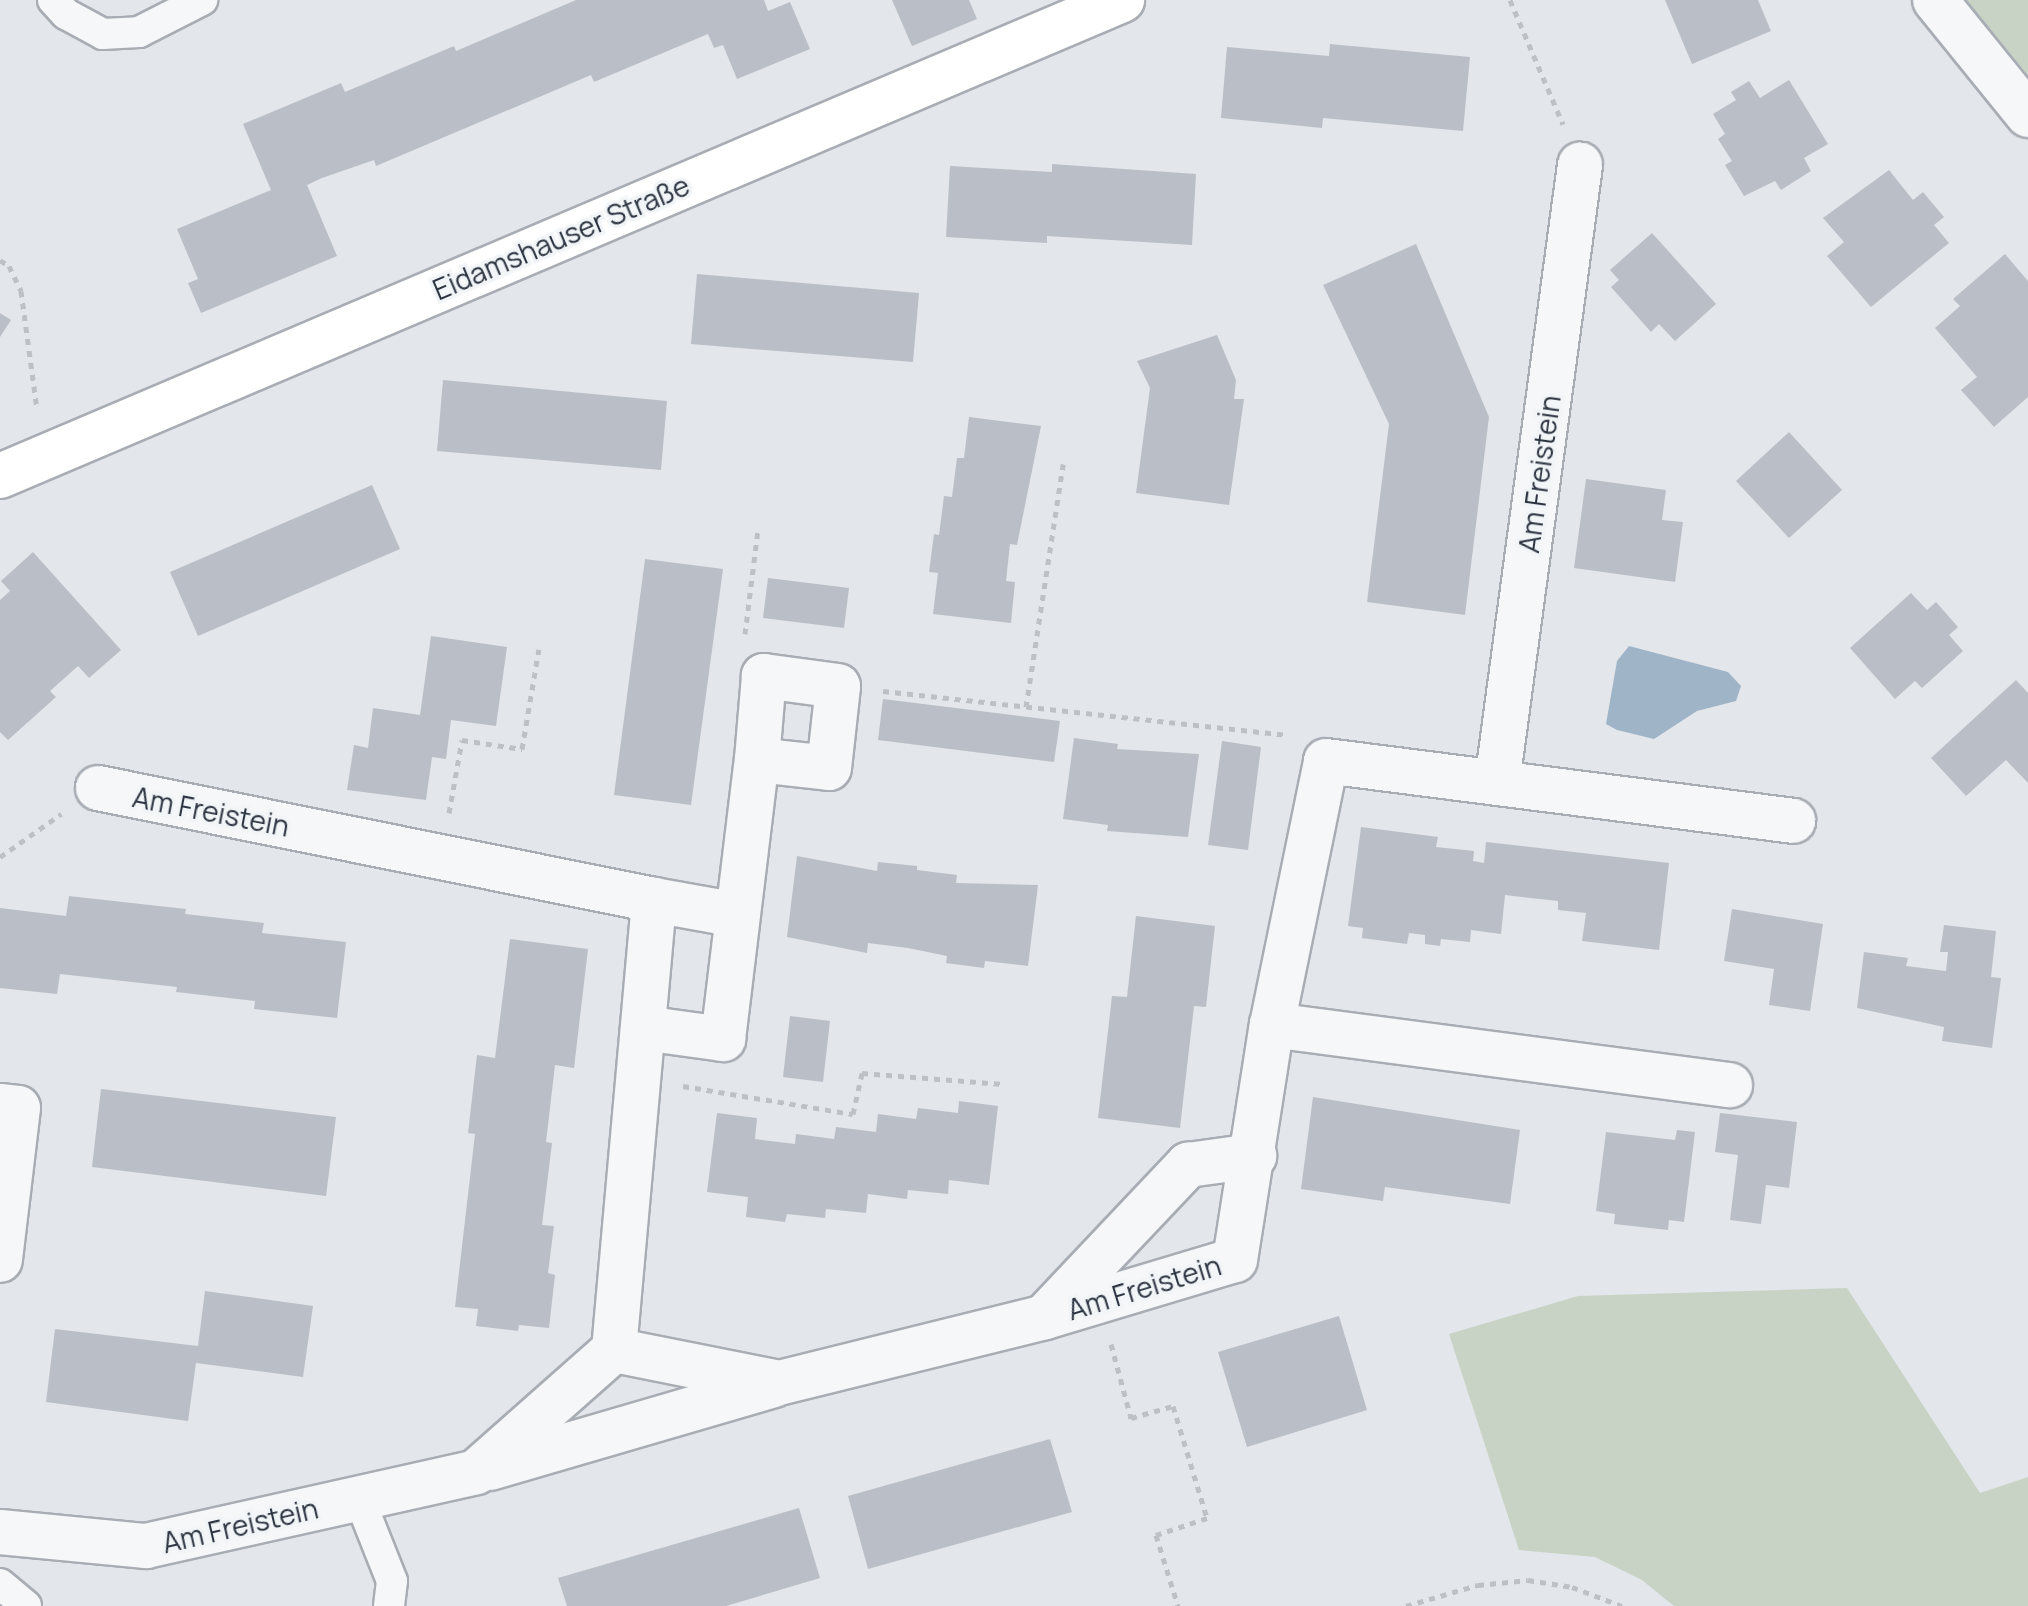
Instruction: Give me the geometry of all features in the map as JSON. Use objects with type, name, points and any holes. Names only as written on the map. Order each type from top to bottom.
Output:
[{"type":"street","name":"Eidamshauser Straße","points":[[0,476],[1122,0]]},
{"type":"street","points":[[1935,0],[2028,115]]},
{"type":"street","name":"Am Freistein","points":[[1497,783],[1580,165]]},
{"type":"street","points":[[643,1028],[723,1039],[757,760],[764,676],[838,686],[829,768],[757,760]]},
{"type":"street","name":"Am Freistein","points":[[0,1532],[146,1546],[476,1472],[779,1383],[1045,1317],[1235,1260],[1254,1156],[1272,1025],[1326,761],[1793,821]]},
{"type":"street","name":"Am Freistein","points":[[98,788],[737,915]]},
{"type":"street","points":[[614,1350],[654,900]]},
{"type":"street","points":[[1272,1025],[1730,1085]]},
{"type":"street","points":[[0,1106],[18,1108],[0,1260]]},
{"type":"street","name":"Am Freistein","points":[[1045,1317],[1188,1165],[1254,1156]]},
{"type":"street","name":"Am Freistein","points":[[476,1472],[614,1350],[779,1383]]},
{"type":"lane","points":[[53,0],[66,14],[103,34],[139,32],[202,0]]},
{"type":"lane","points":[[359,1498],[392,1581],[389,1606]]},
{"type":"path","points":[[1510,0],[1580,165]]},
{"type":"path","points":[[0,260],[9,266],[21,291],[44,457]]},
{"type":"path","points":[[1026,707],[1063,464]]},
{"type":"path","points":[[758,530],[744,649],[764,676]]},
{"type":"path","points":[[442,857],[462,740],[522,749],[539,649]]},
{"type":"path","points":[[838,686],[1232,729]]},
{"type":"path","name":"Am Freistein","points":[[0,857],[98,788]]},
{"type":"path","points":[[639,1079],[853,1114],[862,1073],[1003,1084]]},
{"type":"path","points":[[1099,1301],[1131,1418],[1173,1406],[1207,1518],[1156,1535],[1178,1606]]},
{"type":"path","points":[[1406,1606],[1478,1585],[1528,1580],[1572,1587],[1622,1606]]},
{"type":"green space","points":[[1966,0],[2028,0],[2028,75]]},
{"type":"green space","points":[[1847,1288],[1980,1493],[2028,1477],[2028,1606],[1674,1606],[1642,1580],[1595,1557],[1519,1550],[1449,1334],[1578,1296]]},
{"type":"water","points":[[1629,646],[1728,672],[1741,686],[1736,701],[1697,711],[1654,739],[1617,730],[1606,724],[1617,661]]},
{"type":"building","points":[[576,0],[764,0],[768,11],[790,2],[810,49],[737,79],[723,45],[714,48],[708,34],[594,82],[591,75],[376,166],[374,160],[322,178],[307,185],[337,256],[201,313],[188,283],[198,279],[177,229],[271,190],[243,124],[341,83],[345,92],[454,46],[456,51]]},
{"type":"building","points":[[892,0],[969,0],[977,19],[912,46]]},
{"type":"building","points":[[1665,0],[1758,0],[1771,31],[1692,64]]},
{"type":"building","points":[[1330,44],[1470,57],[1463,131],[1323,118],[1322,128],[1221,118],[1227,47],[1329,56]]},
{"type":"building","points":[[1789,80],[1828,144],[1804,158],[1811,171],[1781,190],[1775,181],[1744,196],[1725,165],[1732,161],[1718,139],[1725,134],[1713,114],[1736,100],[1731,92],[1749,81],[1760,98]]},
{"type":"building","points":[[1052,164],[1196,174],[1192,245],[1047,236],[1047,243],[946,237],[950,166],[1052,172]]},
{"type":"building","points":[[1889,170],[1913,200],[1923,192],[1944,217],[1934,225],[1949,243],[1871,307],[1827,256],[1844,242],[1823,218]]},
{"type":"building","points":[[1652,233],[1716,304],[1675,341],[1659,324],[1651,332],[1611,287],[1619,280],[1610,270]]},
{"type":"building","points":[[1416,244],[1489,417],[1465,615],[1367,602],[1389,424],[1323,285]]},
{"type":"building","points":[[2005,254],[2028,281],[2028,397],[1994,427],[1961,390],[1977,377],[1935,328],[1960,306],[1953,299]]},
{"type":"building","points":[[697,274],[919,293],[913,362],[691,344]]},
{"type":"building","points":[[0,313],[11,320],[0,337]]},
{"type":"building","points":[[1217,335],[1236,380],[1234,399],[1244,399],[1229,505],[1136,493],[1150,388],[1137,361]]},
{"type":"building","points":[[443,380],[667,401],[661,470],[437,451]]},
{"type":"building","points":[[969,417],[1041,426],[1017,545],[1010,544],[1006,581],[1015,582],[1011,623],[933,614],[938,573],[929,572],[934,534],[939,535],[944,496],[952,497],[957,458],[964,458]]},
{"type":"building","points":[[1789,432],[1842,490],[1789,538],[1736,481]]},
{"type":"building","points":[[1586,479],[1666,490],[1662,520],[1683,522],[1675,582],[1574,568]]},
{"type":"building","points":[[372,485],[400,549],[198,636],[170,572]]},
{"type":"building","points":[[33,552],[121,650],[89,678],[78,666],[50,691],[56,697],[8,740],[0,732],[0,600],[10,591],[1,581]]},
{"type":"building","points":[[645,559],[723,569],[691,805],[614,795]]},
{"type":"building","points":[[768,578],[849,588],[844,628],[763,618]]},
{"type":"building","points":[[1911,593],[1927,610],[1936,602],[1958,627],[1949,635],[1963,651],[1922,688],[1915,681],[1895,699],[1850,648]]},
{"type":"building","points":[[431,636],[507,647],[496,726],[451,720],[446,759],[432,757],[426,800],[347,790],[354,745],[368,748],[373,708],[420,715]]},
{"type":"building","points":[[2016,680],[2028,693],[2028,783],[2006,760],[1966,796],[1931,758]]},
{"type":"building","points":[[883,699],[1060,721],[1054,762],[878,740]]},
{"type":"building","points":[[1074,738],[1118,744],[1117,749],[1199,754],[1188,837],[1107,831],[1108,825],[1063,819]]},
{"type":"building","points":[[1222,741],[1261,747],[1248,850],[1208,845]]},
{"type":"building","points":[[1361,827],[1438,837],[1436,847],[1474,851],[1473,861],[1484,863],[1486,842],[1669,863],[1659,950],[1582,941],[1586,913],[1558,910],[1558,901],[1505,895],[1501,934],[1471,930],[1470,942],[1441,939],[1440,946],[1425,944],[1425,935],[1409,933],[1407,944],[1362,938],[1363,928],[1348,926]]},
{"type":"building","points":[[797,856],[877,871],[878,862],[917,866],[917,870],[957,875],[956,883],[1038,885],[1028,966],[985,961],[984,968],[946,963],[947,956],[908,948],[868,943],[867,953],[787,937]]},
{"type":"building","points":[[69,896],[186,909],[185,914],[264,923],[262,933],[346,942],[337,1018],[254,1009],[255,1001],[176,992],[177,987],[60,974],[57,994],[0,988],[0,908],[66,916]]},
{"type":"building","points":[[1732,909],[1823,924],[1810,1011],[1769,1005],[1774,969],[1724,961]]},
{"type":"building","points":[[1136,916],[1215,926],[1206,1007],[1194,1006],[1180,1128],[1098,1118],[1112,996],[1127,997]]},
{"type":"building","points":[[1944,925],[1996,931],[1991,977],[2001,978],[1992,1048],[1942,1041],[1944,1027],[1857,1008],[1864,952],[1908,958],[1906,966],[1946,971],[1948,952],[1940,952]]},
{"type":"building","points":[[510,939],[588,949],[574,1068],[555,1065],[546,1142],[552,1143],[542,1225],[554,1226],[548,1273],[555,1275],[549,1328],[519,1325],[518,1331],[476,1326],[478,1309],[455,1307],[475,1134],[468,1133],[477,1055],[495,1058]]},
{"type":"building","points":[[790,1016],[830,1021],[823,1082],[783,1077]]},
{"type":"building","points":[[101,1089],[336,1117],[326,1196],[92,1167]]},
{"type":"building","points":[[1313,1097],[1520,1130],[1510,1204],[1385,1187],[1383,1201],[1301,1189]]},
{"type":"building","points":[[959,1101],[998,1106],[989,1185],[949,1180],[948,1194],[908,1190],[907,1199],[868,1194],[866,1213],[826,1209],[825,1218],[787,1214],[785,1222],[746,1217],[748,1197],[707,1192],[717,1113],[757,1118],[755,1139],[795,1144],[796,1134],[834,1139],[836,1127],[876,1132],[878,1114],[916,1119],[918,1108],[958,1113]]},
{"type":"building","points":[[1720,1113],[1797,1122],[1789,1188],[1766,1185],[1761,1224],[1730,1220],[1738,1155],[1715,1152]]},
{"type":"building","points":[[1677,1130],[1695,1132],[1684,1222],[1669,1220],[1668,1230],[1614,1224],[1615,1214],[1596,1211],[1606,1132],[1675,1140]]},
{"type":"building","points":[[205,1291],[313,1306],[303,1377],[196,1363],[188,1421],[46,1402],[55,1329],[198,1346]]},
{"type":"building","points":[[1339,1316],[1367,1410],[1247,1447],[1218,1352]]},
{"type":"building","points":[[1050,1439],[1072,1512],[868,1569],[848,1496]]},
{"type":"building","points":[[799,1508],[820,1578],[726,1606],[567,1606],[558,1578]]}]
